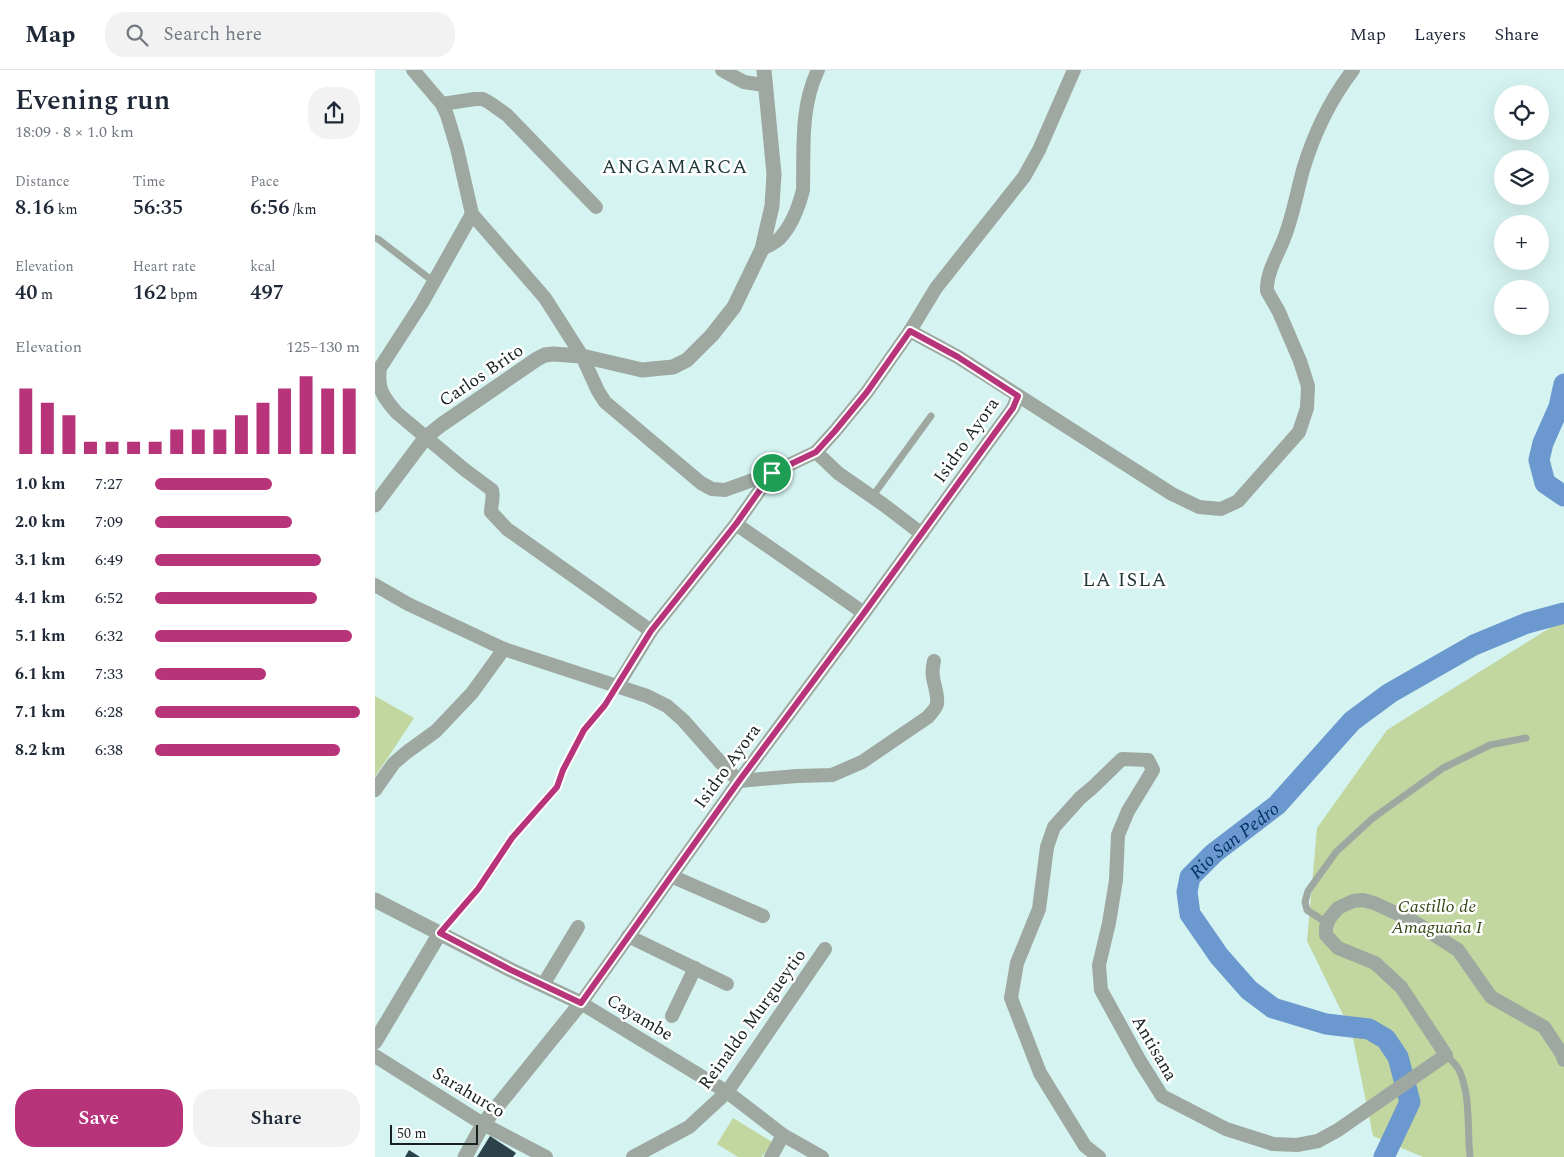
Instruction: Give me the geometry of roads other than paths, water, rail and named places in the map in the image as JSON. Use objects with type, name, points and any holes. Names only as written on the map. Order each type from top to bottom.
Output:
[{"type":"street","points":[[413,70],[442,104],[447,115],[457,148],[472,214],[545,298],[582,356],[605,402],[701,484],[712,489],[725,490],[772,473],[816,452],[835,431],[867,392],[910,331],[936,288],[1024,177],[1039,150],[1074,70]]},
{"type":"street","points":[[722,70],[744,82],[764,77]]},
{"type":"street","points":[[762,249],[778,240],[784,233],[800,201],[803,190],[804,116],[818,70]]},
{"type":"street","points":[[910,331],[958,357],[1173,494],[1199,507],[1221,509],[1238,501],[1299,432],[1307,408],[1308,386],[1300,361],[1279,312],[1267,291],[1267,287],[1271,270],[1285,235],[1304,168],[1323,116],[1337,91],[1353,70]]},
{"type":"street","name":"Carlos Brito","points":[[375,504],[426,437],[537,359],[553,354],[582,356],[642,370],[673,367],[687,360],[712,335],[734,307],[762,249],[772,206],[774,174],[764,77]]},
{"type":"street","points":[[442,104],[475,99],[490,103],[507,115],[596,208]]},
{"type":"street","points":[[472,214],[422,304],[381,368],[378,380],[381,391],[387,402],[397,413],[492,490],[491,512],[507,529],[651,631]]},
{"type":"street","name":"Isidro Ayora","points":[[465,1157],[483,1124],[581,1003],[739,781],[1013,408],[1018,396]]},
{"type":"street","points":[[816,452],[838,473],[922,534]]},
{"type":"street","points":[[617,685],[651,631],[736,524],[772,473]]},
{"type":"street","points":[[736,524],[864,613]]},
{"type":"street","points":[[375,585],[408,604],[505,648],[617,685],[667,706],[683,720],[739,781],[832,775],[862,762],[928,717],[935,709],[937,696],[932,677],[934,661]]},
{"type":"street","points":[[375,790],[394,763],[436,731],[471,693],[505,648]]},
{"type":"street","name":"Antisana","points":[[1099,1157],[1085,1146],[1040,1073],[1011,998],[1017,963],[1039,909],[1047,847],[1055,827],[1080,798],[1122,759],[1148,760],[1153,770],[1128,811],[1118,835],[1116,880],[1109,923],[1099,965],[1101,990],[1140,1061],[1162,1096],[1226,1128],[1273,1144],[1297,1145],[1318,1141],[1338,1130],[1446,1055]]},
{"type":"street","points":[[671,876],[763,916]]},
{"type":"street","name":"Cayambe","points":[[375,900],[581,1003],[727,1092],[783,1135],[822,1157]]},
{"type":"street","points":[[1446,1055],[1401,987],[1375,964],[1338,948],[1327,935],[1326,927],[1329,918],[1338,908],[1353,901],[1374,902],[1411,920],[1458,950],[1491,997],[1544,1027],[1564,1060]]},
{"type":"street","points":[[543,985],[578,927]]},
{"type":"street","points":[[375,1042],[440,933]]},
{"type":"street","points":[[628,936],[727,984]]},
{"type":"street","name":"Reinaldo Murgueytio","points":[[633,1157],[689,1127],[727,1092],[825,949]]},
{"type":"street","points":[[672,1016],[695,968]]},
{"type":"street","name":"Sarahurco","points":[[375,1056],[483,1124],[546,1157]]},
{"type":"street","points":[[771,1157],[783,1135]]},
{"type":"lane","points":[[375,238],[434,282]]},
{"type":"lane","points":[[873,497],[931,416]]},
{"type":"lane","points":[[1327,923],[1307,910],[1305,902],[1308,892],[1336,852],[1373,818],[1443,768],[1490,745],[1526,738]]},
{"type":"lane","points":[[1446,1055],[1458,1068],[1464,1081],[1470,1157]]},
{"type":"waterway","name":"Rio San Pedro","points":[[1564,384],[1559,407],[1543,443],[1539,460],[1545,483],[1564,496]]},
{"type":"waterway","name":"Rio San Pedro","points":[[1384,1157],[1410,1102],[1398,1057],[1386,1039],[1369,1029],[1326,1024],[1273,1008],[1249,990],[1219,956],[1190,914],[1187,892],[1190,877],[1214,853],[1277,805],[1352,721],[1390,693],[1474,645],[1527,623],[1564,613]]},
{"type":"district","name":"ANGAMARCA","points":[[675,166]]},
{"type":"district","name":"LA ISLA","points":[[1125,579]]},
{"type":"park label","name":"Castillo de Amaguaña I","points":[[1437,916]]}]
